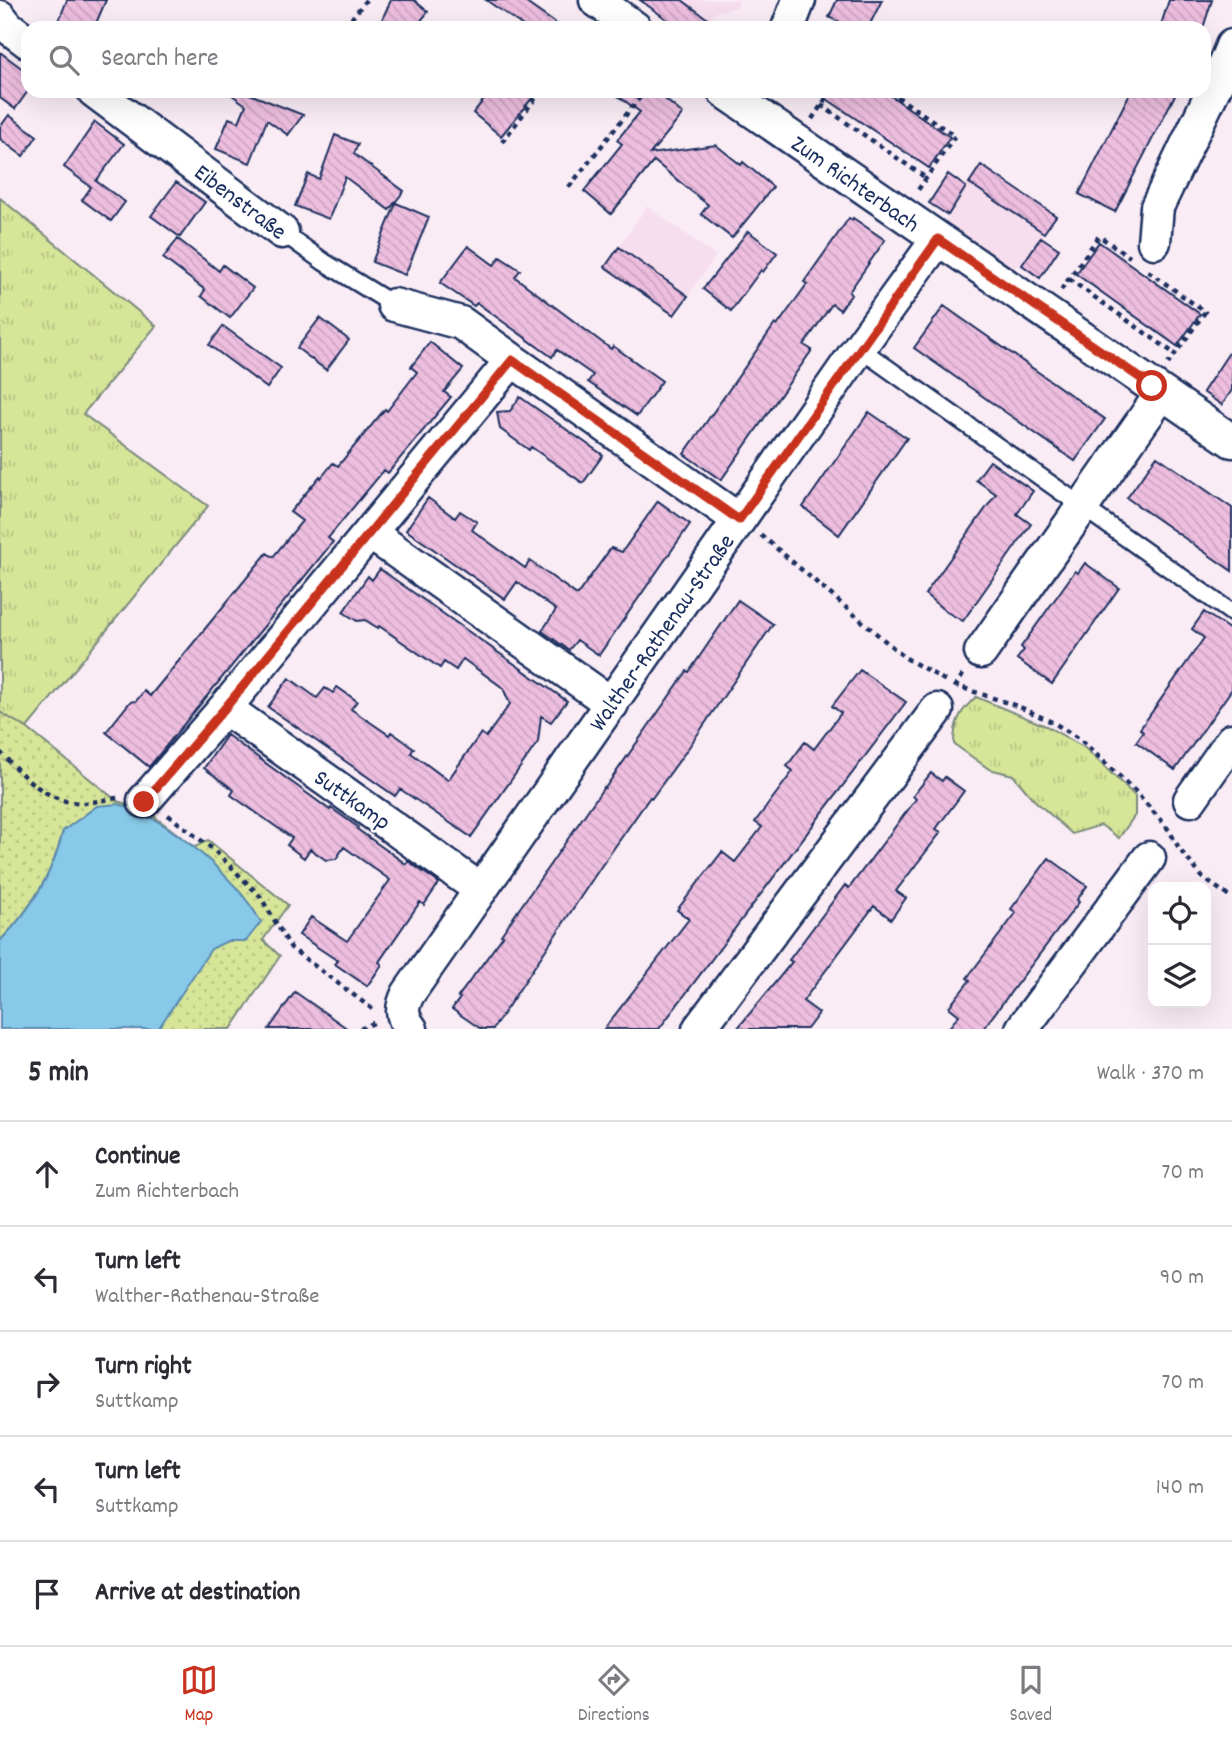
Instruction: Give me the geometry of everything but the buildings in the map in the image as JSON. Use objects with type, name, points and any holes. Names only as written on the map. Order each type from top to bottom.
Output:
[{"type":"street","points":[[596,0],[625,21]]},
{"type":"street","points":[[791,21],[799,0]]},
{"type":"street","points":[[0,17],[21,37]]},
{"type":"street","points":[[1211,95],[1232,46]]},
{"type":"street","name":"Eibenstraße","points":[[103,98],[282,232]]},
{"type":"street","name":"Zum Richterbach","points":[[744,98],[901,214],[1232,441]]},
{"type":"street","points":[[1154,242],[1157,207],[1209,98]]},
{"type":"street","name":"Walther-Rathenau-Straße","points":[[411,1029],[404,1019],[402,1006],[408,994],[938,239]]},
{"type":"street","points":[[394,305],[461,323],[739,520]]},
{"type":"street","points":[[144,802],[225,708],[512,360]]},
{"type":"street","points":[[981,652],[1082,505],[1157,389]]},
{"type":"street","points":[[370,533],[612,704]]},
{"type":"street","points":[[699,1029],[946,698]]},
{"type":"street","name":"Suttkamp","points":[[225,708],[481,890]]},
{"type":"street","points":[[1190,800],[1232,740]]},
{"type":"street","points":[[1022,1029],[1149,858]]},
{"type":"lane","name":"Eibenstraße","points":[[282,232],[324,262],[394,305]]},
{"type":"lane","points":[[859,348],[1232,613]]},
{"type":"path","points":[[350,21],[366,0]]},
{"type":"path","points":[[502,142],[536,98]]},
{"type":"path","points":[[569,187],[639,98]]},
{"type":"path","points":[[899,98],[955,136],[901,214]]},
{"type":"path","points":[[821,105],[926,178]]},
{"type":"path","points":[[1045,313],[1099,236],[1205,312],[1175,354],[1157,389]]},
{"type":"path","points":[[1069,279],[1175,354]]},
{"type":"path","points":[[739,520],[766,538],[904,657],[946,698],[1020,707],[1080,739],[1137,793],[1203,878],[1232,898]]},
{"type":"path","points":[[946,698],[981,652]]},
{"type":"path","points":[[0,752],[39,789],[61,800],[84,803],[128,797],[144,802],[162,811],[214,850],[260,896],[290,948],[385,1018],[360,1029]]},
{"type":"path","points":[[1149,858],[1190,800]]},
{"type":"shaded area","points":[[664,0],[739,0],[737,7],[714,13],[709,21],[669,21],[656,12]]},
{"type":"shaded area","points":[[980,164],[1057,216],[1042,237],[1061,249],[1040,280],[1018,264],[1014,269],[945,223],[948,217],[928,203],[948,173],[966,185]]},
{"type":"shaded area","points":[[647,206],[716,256],[674,315],[605,267]]},
{"type":"green space","points":[[0,198],[156,326],[83,414],[208,506],[27,728],[0,712]]},
{"type":"green space","points":[[976,697],[1046,726],[1085,748],[1135,796],[1135,815],[1119,838],[1101,825],[1072,834],[1033,799],[1013,775],[989,769],[954,744],[959,718]]},
{"type":"green space","points":[[0,712],[27,728],[117,801],[155,817],[195,847],[208,840],[288,905],[263,940],[280,956],[231,1029],[158,1029],[211,948],[227,941],[246,941],[97,806],[63,831],[53,862],[39,890],[22,916],[0,941]]},
{"type":"water","points":[[118,804],[158,822],[199,851],[235,887],[261,922],[246,941],[227,941],[211,949],[158,1029],[0,1029],[0,941],[22,917],[47,877],[63,831],[97,806]]},
{"type":"route","points":[[144,802],[225,708],[512,360],[739,520],[938,239],[1152,386]]}]
